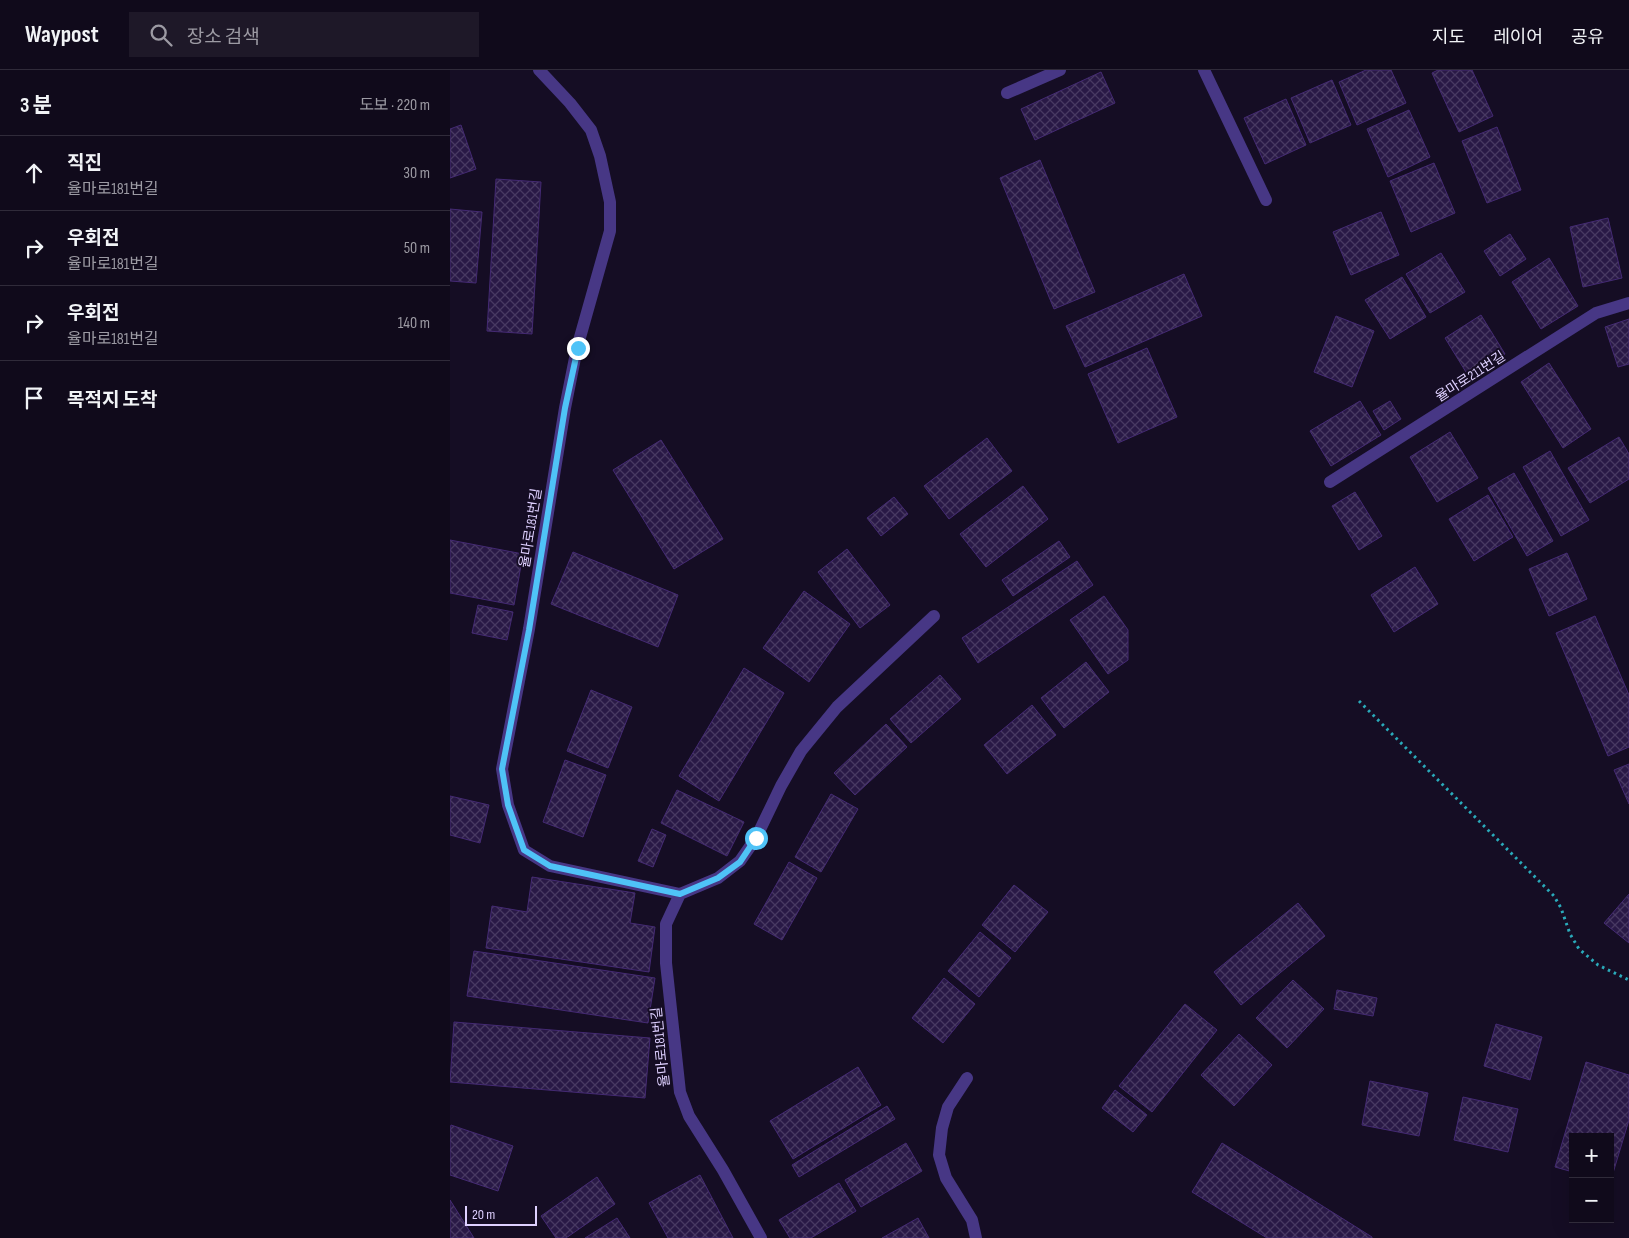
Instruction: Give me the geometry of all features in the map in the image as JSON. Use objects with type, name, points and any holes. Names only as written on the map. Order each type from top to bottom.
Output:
[{"type":"lane","name":"율마로181번길","points":[[539,70],[570,103],[591,130],[600,156],[610,202],[610,230],[578,348],[565,408],[529,630],[502,769],[508,805],[524,850],[550,866],[680,894],[666,924],[666,963],[680,1092],[689,1116],[723,1170],[761,1238]]},
{"type":"lane","points":[[1007,93],[1060,70]]},
{"type":"lane","points":[[1204,70],[1266,200]]},
{"type":"lane","name":"율마로211번길","points":[[1330,482],[1596,313],[1629,303]]},
{"type":"lane","points":[[680,894],[718,878],[740,862],[756,838],[781,786],[801,751],[837,707],[934,616]]},
{"type":"lane","points":[[966,1078],[948,1107],[942,1128],[940,1156],[946,1178],[972,1220],[976,1238]]},
{"type":"path","points":[[1359,700],[1554,896],[1561,908],[1570,934],[1579,949],[1598,965],[1629,980]]},
{"type":"building","points":[[1366,70],[1391,70],[1406,103],[1357,125],[1339,82]]},
{"type":"building","points":[[1438,70],[1472,70],[1493,116],[1459,132],[1432,73]]},
{"type":"building","points":[[1101,72],[1115,103],[1035,140],[1021,109]]},
{"type":"building","points":[[1332,80],[1351,125],[1310,143],[1291,98]]},
{"type":"building","points":[[1286,99],[1306,145],[1265,164],[1244,118]]},
{"type":"building","points":[[1409,110],[1430,157],[1388,177],[1367,129]]},
{"type":"building","points":[[461,125],[476,169],[450,178],[450,129]]},
{"type":"building","points":[[1497,127],[1521,190],[1487,203],[1462,141]]},
{"type":"building","points":[[1040,160],[1095,292],[1054,309],[1000,178]]},
{"type":"building","points":[[1434,163],[1455,213],[1411,232],[1390,181]]},
{"type":"building","points":[[496,179],[541,182],[532,334],[487,331]]},
{"type":"building","points":[[450,209],[482,212],[476,283],[450,281]]},
{"type":"building","points":[[1381,212],[1399,255],[1351,275],[1333,232]]},
{"type":"building","points":[[1608,218],[1622,278],[1583,287],[1570,227]]},
{"type":"building","points":[[1510,234],[1526,259],[1500,276],[1484,251]]},
{"type":"building","points":[[1441,253],[1465,292],[1430,313],[1406,274]]},
{"type":"building","points":[[1549,258],[1578,306],[1541,329],[1512,282]]},
{"type":"building","points":[[1184,274],[1202,316],[1085,367],[1066,326]]},
{"type":"building","points":[[1402,277],[1426,317],[1390,339],[1365,300]]},
{"type":"building","points":[[1481,315],[1505,354],[1469,377],[1445,338]]},
{"type":"building","points":[[1336,316],[1374,331],[1352,387],[1314,372]]},
{"type":"building","points":[[1629,319],[1629,364],[1618,367],[1605,327]]},
{"type":"building","points":[[1147,348],[1177,417],[1118,443],[1088,374]]},
{"type":"building","points":[[1549,363],[1591,429],[1563,448],[1521,382]]},
{"type":"building","points":[[1360,401],[1381,435],[1331,466],[1310,431]]},
{"type":"building","points":[[1390,401],[1401,419],[1384,430],[1373,411]]},
{"type":"building","points":[[1450,432],[1478,478],[1437,502],[1410,457]]},
{"type":"building","points":[[1619,437],[1629,454],[1629,479],[1590,503],[1568,468]]},
{"type":"building","points":[[987,438],[1012,471],[949,519],[924,486]]},
{"type":"building","points":[[661,440],[723,539],[674,569],[613,470]]},
{"type":"building","points":[[1550,451],[1589,520],[1561,536],[1523,467]]},
{"type":"building","points":[[1514,473],[1553,541],[1527,556],[1488,488]]},
{"type":"building","points":[[1023,486],[1048,519],[986,567],[960,534]]},
{"type":"building","points":[[1355,492],[1382,536],[1359,550],[1332,506]]},
{"type":"building","points":[[1488,495],[1513,537],[1474,561],[1449,519]]},
{"type":"building","points":[[894,497],[908,514],[881,536],[867,518]]},
{"type":"building","points":[[450,540],[523,554],[514,605],[450,593]]},
{"type":"building","points":[[1059,541],[1070,557],[1013,596],[1002,580]]},
{"type":"building","points":[[847,549],[890,605],[860,628],[818,572]]},
{"type":"building","points":[[573,552],[678,595],[658,647],[551,604]]},
{"type":"building","points":[[1567,553],[1587,599],[1549,616],[1529,569]]},
{"type":"building","points":[[1077,561],[1093,585],[978,663],[962,638]]},
{"type":"building","points":[[1415,567],[1438,604],[1394,632],[1371,595]]},
{"type":"building","points":[[804,591],[850,624],[809,682],[763,648]]},
{"type":"building","points":[[1104,596],[1128,630],[1128,660],[1108,674],[1070,620]]},
{"type":"building","points":[[478,605],[513,612],[507,640],[472,633]]},
{"type":"building","points":[[1595,616],[1629,695],[1629,747],[1608,756],[1556,633]]},
{"type":"building","points":[[1086,662],[1109,692],[1064,728],[1041,698]]},
{"type":"building","points":[[744,668],[784,693],[719,801],[679,776]]},
{"type":"building","points":[[940,675],[961,699],[911,743],[890,719]]},
{"type":"building","points":[[591,690],[632,707],[608,768],[567,751]]},
{"type":"building","points":[[1032,705],[1056,735],[1007,774],[984,745]]},
{"type":"building","points":[[886,724],[907,747],[855,795],[834,773]]},
{"type":"building","points":[[565,760],[606,775],[583,837],[543,822]]},
{"type":"building","points":[[1629,764],[1629,804],[1614,770]]},
{"type":"building","points":[[677,790],[744,822],[727,856],[661,823]]},
{"type":"building","points":[[831,794],[858,809],[821,872],[795,857]]},
{"type":"building","points":[[450,796],[489,805],[480,843],[450,835]]},
{"type":"building","points":[[652,829],[666,835],[653,867],[638,861]]},
{"type":"building","points":[[789,862],[817,878],[782,940],[754,924]]},
{"type":"building","points":[[532,877],[635,893],[630,923],[655,927],[649,972],[486,948],[492,906],[527,912]]},
{"type":"building","points":[[1014,885],[1048,912],[1015,952],[982,925]]},
{"type":"building","points":[[1629,894],[1629,943],[1604,923]]},
{"type":"building","points":[[1298,903],[1325,936],[1241,1005],[1214,972]]},
{"type":"building","points":[[980,932],[1011,958],[979,997],[948,971]]},
{"type":"building","points":[[474,951],[655,978],[648,1023],[467,996]]},
{"type":"building","points":[[944,978],[975,1004],[943,1043],[912,1018]]},
{"type":"building","points":[[1293,980],[1324,1009],[1287,1048],[1256,1018]]},
{"type":"building","points":[[1337,990],[1377,998],[1373,1016],[1334,1009]]},
{"type":"building","points":[[1185,1004],[1217,1030],[1152,1112],[1119,1086]]},
{"type":"building","points":[[454,1022],[650,1038],[645,1098],[450,1082]]},
{"type":"building","points":[[1496,1024],[1542,1037],[1530,1080],[1484,1066]]},
{"type":"building","points":[[1239,1034],[1272,1065],[1234,1106],[1201,1075]]},
{"type":"building","points":[[1586,1062],[1629,1075],[1629,1120],[1614,1170],[1614,1133],[1569,1133],[1569,1171],[1555,1167]]},
{"type":"building","points":[[858,1067],[881,1105],[793,1159],[770,1121]]},
{"type":"building","points":[[1370,1081],[1428,1093],[1419,1136],[1362,1125]]},
{"type":"building","points":[[1115,1090],[1147,1115],[1133,1132],[1102,1108]]},
{"type":"building","points":[[1463,1097],[1518,1109],[1508,1152],[1454,1140]]},
{"type":"building","points":[[887,1106],[895,1119],[799,1177],[792,1165]]},
{"type":"building","points":[[451,1125],[513,1146],[498,1191],[450,1175]]},
{"type":"building","points":[[906,1143],[922,1171],[861,1207],[845,1180]]},
{"type":"building","points":[[1222,1143],[1372,1238],[1267,1238],[1192,1192]]},
{"type":"building","points":[[700,1175],[733,1238],[668,1238],[649,1203]]},
{"type":"building","points":[[597,1177],[615,1204],[566,1238],[556,1238],[541,1216]]},
{"type":"building","points":[[839,1183],[856,1211],[811,1238],[790,1238],[779,1220]]},
{"type":"building","points":[[450,1200],[474,1238],[450,1238]]},
{"type":"building","points":[[617,1218],[630,1238],[585,1238]]},
{"type":"building","points":[[918,1218],[929,1238],[882,1238]]},
{"type":"route","points":[[578,348],[565,408],[529,630],[502,769],[508,805],[524,850],[550,866],[680,894],[718,878],[740,862],[756,838]]}]
